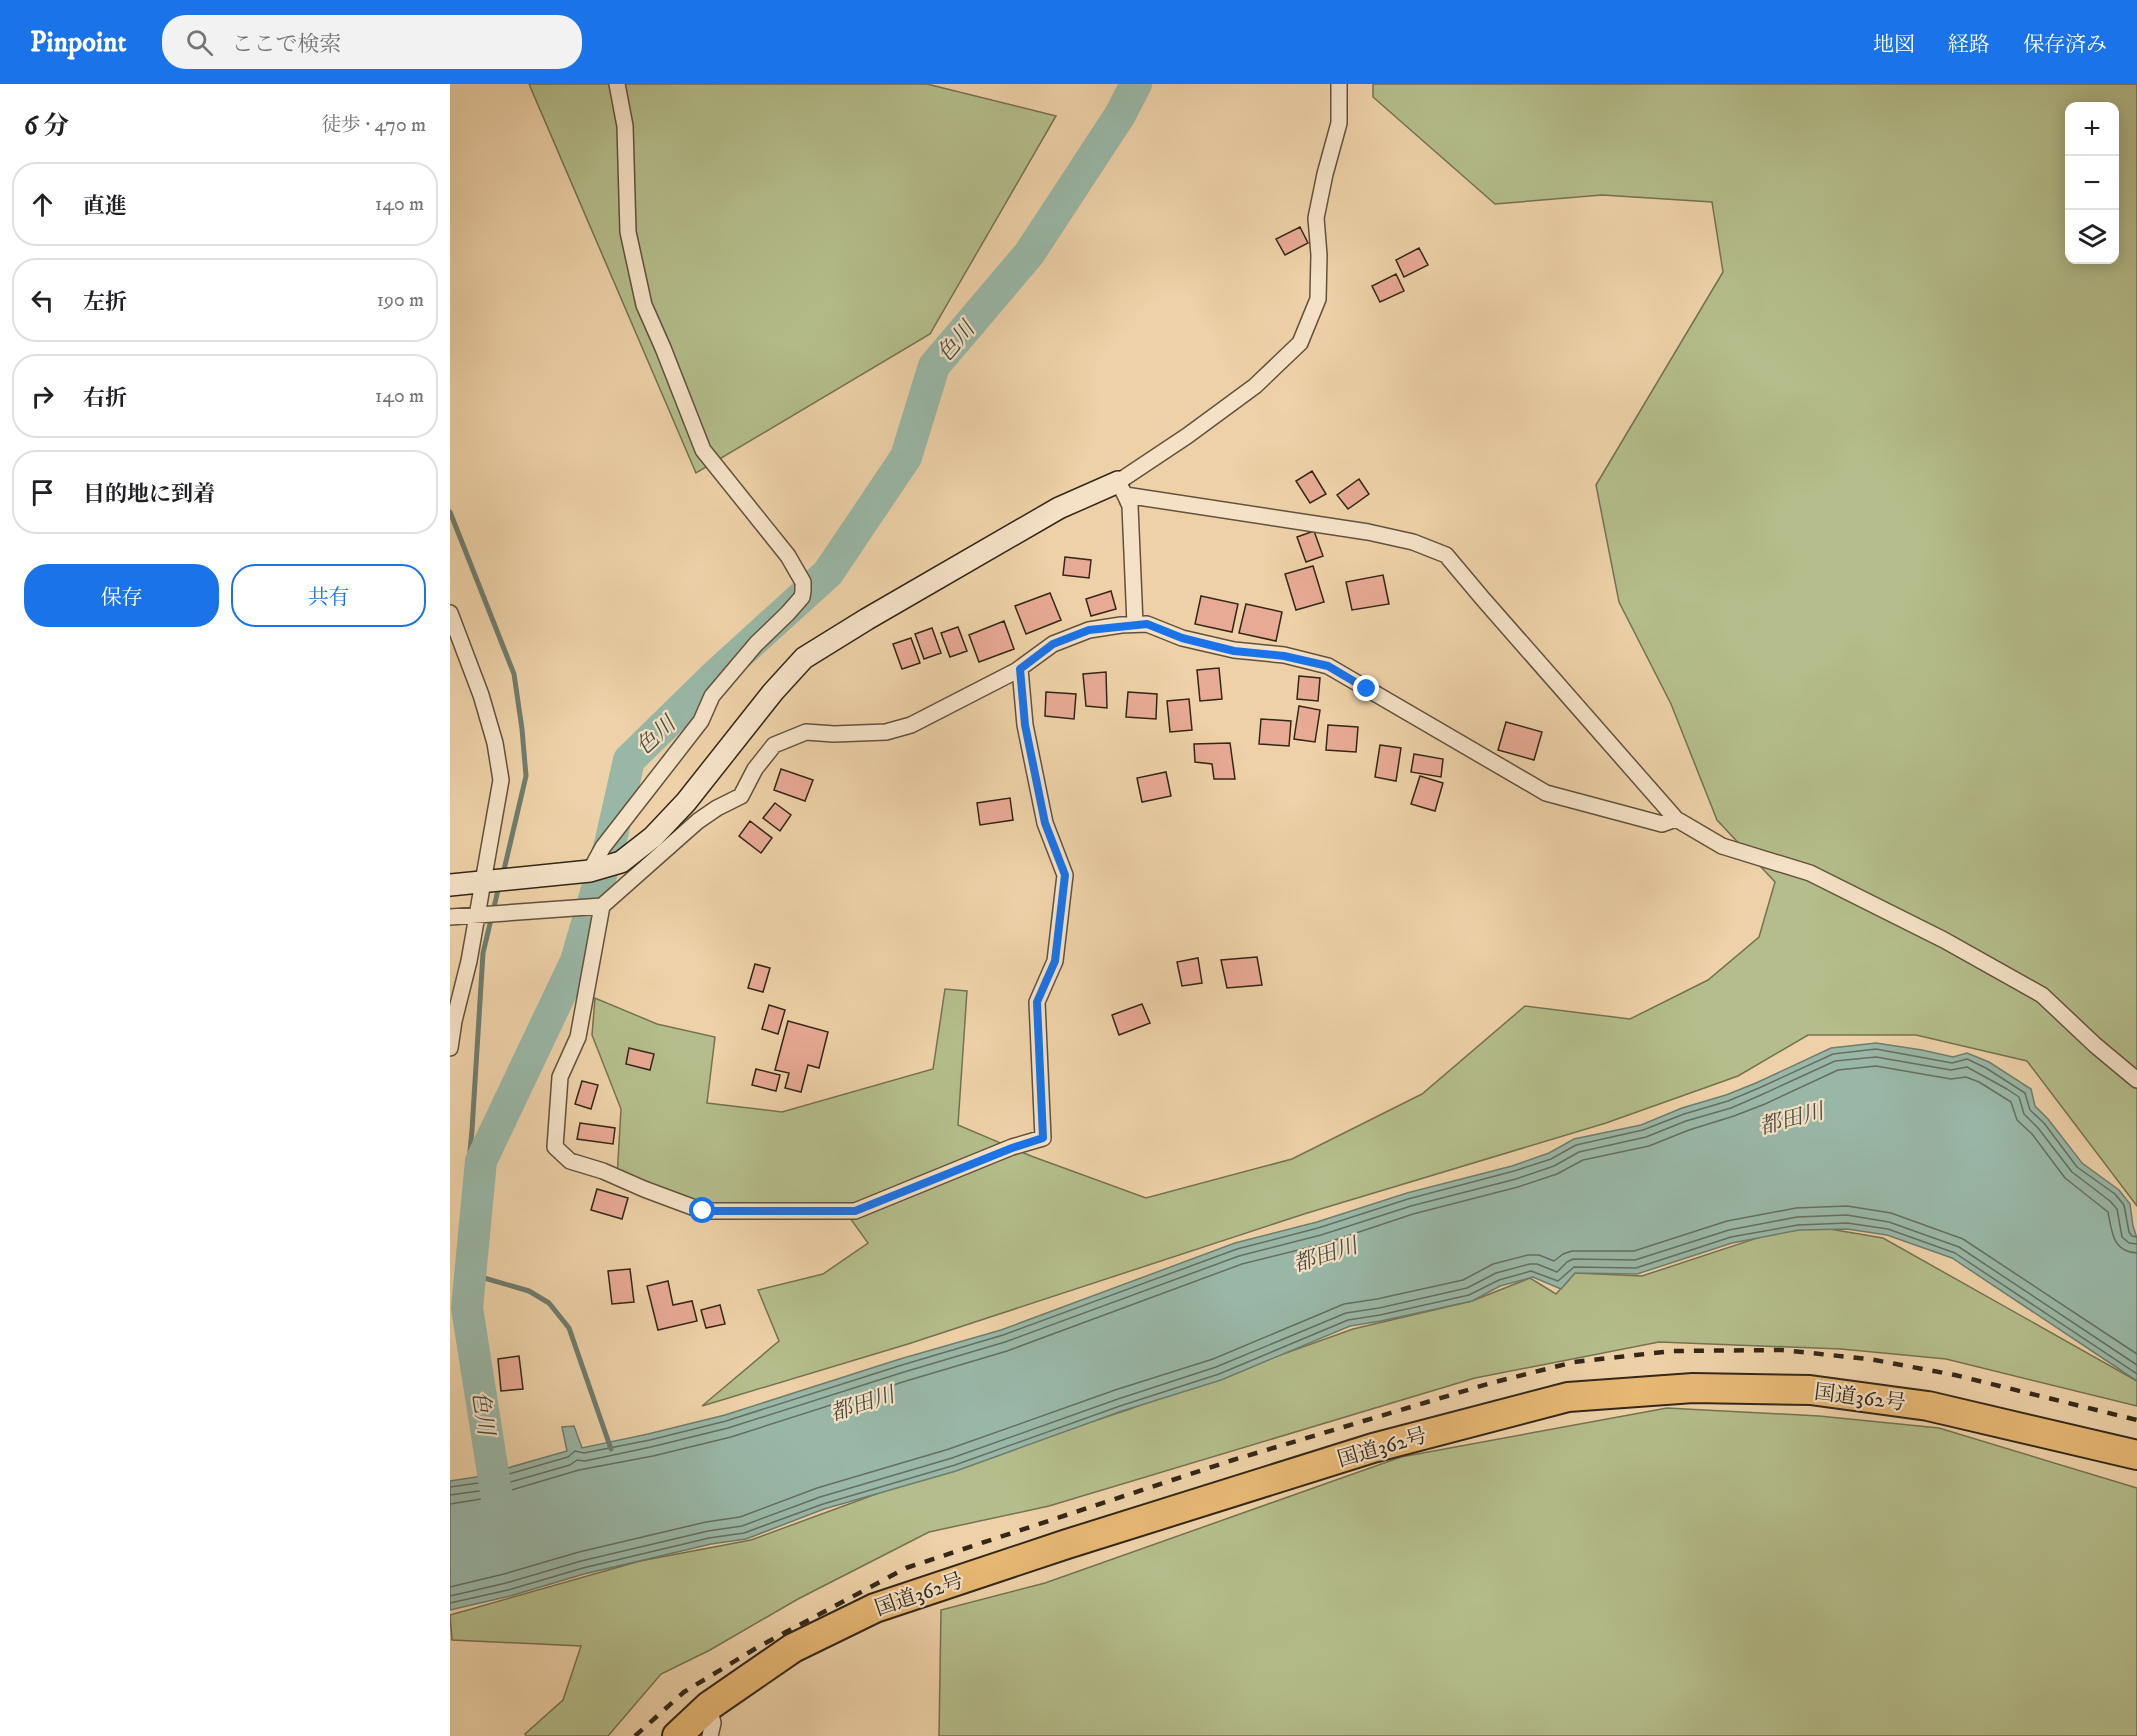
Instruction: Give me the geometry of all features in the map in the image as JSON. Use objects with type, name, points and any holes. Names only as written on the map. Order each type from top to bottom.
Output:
[{"type":"highway","name":"国道362号","points":[[677,1736],[709,1706],[793,1648],[875,1608],[1067,1544],[1373,1448],[1568,1398],[1693,1388],[1810,1390],[1928,1406],[2137,1455]]},
{"type":"street","points":[[590,871],[603,847],[701,721],[712,696],[756,644],[802,597],[803,591],[803,582],[788,556],[703,450],[644,305],[628,232],[625,126],[617,84]]},
{"type":"street","points":[[450,885],[590,871],[621,862],[653,837],[687,802],[773,692],[804,658],[1059,508],[1121,488],[1255,386],[1300,343],[1318,299],[1319,255],[1316,218],[1339,123],[1339,84]]},
{"type":"street","points":[[1121,488],[1130,506],[1136,624]]},
{"type":"street","points":[[1121,488],[1368,532],[1413,542],[1446,555],[1676,819],[1722,846],[1810,873],[1944,940],[2023,984],[2042,995],[2095,1045],[2137,1080]]},
{"type":"street","points":[[450,613],[481,695],[495,742],[501,780],[469,960],[450,1048]]},
{"type":"street","points":[[450,917],[602,906],[698,821],[741,796],[755,768],[774,745],[806,732],[834,734],[886,732],[911,725],[1020,669],[1053,644],[1089,630],[1136,624],[1147,624],[1182,638],[1234,651],[1284,656],[1328,666],[1546,793],[1662,824],[1676,819]]},
{"type":"street","points":[[602,906],[578,1037],[560,1077],[555,1147],[570,1161],[603,1171],[703,1211],[855,1211],[1012,1148],[1043,1138],[1037,1002],[1055,961],[1065,875],[1045,823],[1025,725],[1020,669]]},
{"type":"street","points":[[709,1706],[713,1723],[710,1736]]},
{"type":"green space","points":[[529,84],[927,84],[1056,116],[930,334],[696,473]]},
{"type":"green space","points":[[1373,84],[2137,84],[2137,1206],[2027,1061],[1916,1035],[1808,1035],[1738,1076],[1606,1123],[1304,1214],[908,1344],[702,1406],[779,1341],[758,1290],[823,1274],[868,1243],[845,1211],[696,1208],[617,1178],[621,1109],[592,1035],[595,998],[657,1024],[715,1037],[707,1103],[782,1112],[933,1069],[945,989],[967,991],[958,1125],[1031,1156],[1146,1198],[1292,1159],[1422,1094],[1525,1006],[1630,1019],[1708,980],[1759,937],[1775,882],[1717,820],[1671,704],[1619,602],[1596,485],[1723,272],[1712,202],[1602,195],[1495,204],[1373,97]]},
{"type":"green space","points":[[1800,1224],[1883,1238],[2137,1381],[2137,1406],[1946,1359],[1841,1349],[1659,1342],[1475,1378],[1049,1506],[929,1532],[798,1599],[710,1650],[661,1674],[608,1736],[526,1736],[525,1734],[563,1700],[581,1646],[452,1640],[450,1615],[640,1561],[751,1540],[887,1490],[1127,1410],[1353,1329],[1472,1301],[1530,1278],[1556,1294],[1575,1273],[1642,1276]]},
{"type":"green space","points":[[1667,1408],[1819,1416],[1939,1428],[2137,1488],[2137,1736],[939,1736],[941,1610],[1045,1583],[1401,1457]]},
{"type":"water","name":"都田川","points":[[1876,1043],[1953,1057],[1967,1053],[1989,1062],[2031,1089],[2035,1106],[2082,1163],[2119,1190],[2130,1204],[2137,1238],[2137,1381],[1952,1258],[1887,1235],[1847,1229],[1799,1230],[1732,1243],[1637,1274],[1575,1273],[1561,1289],[1533,1277],[1500,1286],[1472,1301],[1350,1326],[1221,1380],[1122,1411],[956,1471],[824,1509],[746,1539],[711,1544],[584,1574],[510,1596],[450,1610],[450,1481],[476,1477],[567,1451],[562,1427],[574,1426],[582,1448],[725,1415],[900,1359],[1001,1330],[1235,1243],[1317,1222],[1407,1193],[1512,1166],[1549,1153],[1574,1139],[1641,1125],[1682,1108],[1756,1083],[1831,1048]]},
{"type":"building","points":[[1300,227],[1308,243],[1285,255],[1276,239]]},
{"type":"building","points":[[1419,248],[1428,265],[1404,277],[1396,260]]},
{"type":"building","points":[[1396,274],[1404,291],[1380,302],[1372,286]]},
{"type":"building","points":[[1312,471],[1326,494],[1310,503],[1296,481]]},
{"type":"building","points":[[1359,479],[1369,494],[1348,509],[1337,495]]},
{"type":"building","points":[[1314,531],[1323,556],[1306,562],[1297,537]]},
{"type":"building","points":[[1065,557],[1091,560],[1089,578],[1063,575]]},
{"type":"building","points":[[1313,566],[1324,602],[1296,610],[1285,574]]},
{"type":"building","points":[[1383,575],[1389,604],[1352,610],[1346,582]]},
{"type":"building","points":[[1111,591],[1116,609],[1091,616],[1086,599]]},
{"type":"building","points":[[1050,593],[1061,620],[1026,634],[1015,606]]},
{"type":"building","points":[[1201,596],[1238,604],[1232,632],[1195,624]]},
{"type":"building","points":[[1246,604],[1282,612],[1276,641],[1239,633]]},
{"type":"building","points":[[1004,621],[1014,649],[979,662],[969,635]]},
{"type":"building","points":[[958,627],[967,651],[950,657],[941,633]]},
{"type":"building","points":[[932,628],[941,653],[924,659],[915,634]]},
{"type":"building","points":[[911,638],[920,663],[902,669],[893,644]]},
{"type":"building","points":[[1219,668],[1222,699],[1200,701],[1197,670]]},
{"type":"building","points":[[1106,672],[1107,708],[1086,706],[1083,674]]},
{"type":"building","points":[[1299,676],[1320,678],[1318,701],[1297,699]]},
{"type":"building","points":[[1046,692],[1076,694],[1074,719],[1045,716]]},
{"type":"building","points":[[1128,692],[1157,694],[1156,719],[1126,717]]},
{"type":"building","points":[[1189,699],[1192,730],[1170,732],[1167,701]]},
{"type":"building","points":[[1299,706],[1320,710],[1315,742],[1294,739]]},
{"type":"building","points":[[1261,719],[1291,721],[1289,746],[1259,744]]},
{"type":"building","points":[[1506,722],[1542,732],[1534,760],[1498,750]]},
{"type":"building","points":[[1328,725],[1358,727],[1356,752],[1326,750]]},
{"type":"building","points":[[1230,743],[1235,779],[1214,779],[1212,764],[1195,762],[1194,744]]},
{"type":"building","points":[[1380,745],[1401,748],[1396,781],[1375,777]]},
{"type":"building","points":[[1414,754],[1443,759],[1441,777],[1411,772]]},
{"type":"building","points":[[781,769],[813,780],[805,801],[774,790]]},
{"type":"building","points":[[1166,772],[1171,796],[1142,802],[1137,778]]},
{"type":"building","points":[[1420,776],[1443,783],[1435,811],[1411,804]]},
{"type":"building","points":[[1010,798],[1013,820],[980,825],[977,803]]},
{"type":"building","points":[[775,803],[791,815],[780,831],[763,818]]},
{"type":"building","points":[[750,821],[772,838],[761,853],[739,836]]},
{"type":"building","points":[[1257,957],[1262,985],[1227,988],[1221,960]]},
{"type":"building","points":[[1198,958],[1202,983],[1182,986],[1177,962]]},
{"type":"building","points":[[755,964],[770,968],[763,992],[748,988]]},
{"type":"building","points":[[1142,1004],[1150,1023],[1119,1035],[1112,1015]]},
{"type":"building","points":[[769,1005],[785,1010],[778,1034],[762,1029]]},
{"type":"building","points":[[788,1021],[828,1032],[819,1068],[808,1065],[801,1092],[785,1088],[789,1073],[775,1070]]},
{"type":"building","points":[[629,1048],[654,1054],[650,1070],[626,1064]]},
{"type":"building","points":[[756,1069],[780,1075],[776,1091],[752,1085]]},
{"type":"building","points":[[582,1081],[598,1085],[591,1109],[575,1104]]},
{"type":"building","points":[[580,1123],[615,1128],[613,1144],[577,1139]]},
{"type":"building","points":[[597,1189],[628,1198],[622,1219],[591,1210]]},
{"type":"building","points":[[630,1269],[634,1302],[612,1304],[608,1271]]},
{"type":"building","points":[[668,1281],[673,1305],[692,1301],[697,1321],[658,1330],[647,1286]]},
{"type":"building","points":[[720,1305],[725,1324],[706,1328],[701,1310]]},
{"type":"building","points":[[519,1356],[523,1389],[501,1391],[498,1359]]},
{"type":"waterway","name":"色川","points":[[499,1511],[467,1308],[481,1161],[576,961],[610,844],[629,760],[718,673],[828,573],[906,457],[934,366],[1029,254],[1120,115],[1136,84]]},
{"type":"waterway","points":[[450,512],[514,674],[526,776],[503,874]]},
{"type":"waterway","points":[[499,886],[483,953],[472,1130],[460,1256],[467,1273],[529,1291],[549,1303],[569,1328],[611,1449]]},
{"type":"railway","points":[[635,1736],[684,1692],[758,1647],[906,1568],[1233,1460],[1491,1383],[1574,1362],[1672,1351],[1781,1350],[1869,1359],[1955,1375],[2137,1420]]},
{"type":"route","points":[[703,1211],[855,1211],[1012,1148],[1043,1138],[1037,1002],[1055,961],[1065,875],[1045,823],[1025,725],[1020,669],[1053,644],[1089,630],[1147,624],[1182,638],[1234,651],[1284,656],[1328,666],[1367,689]]}]
